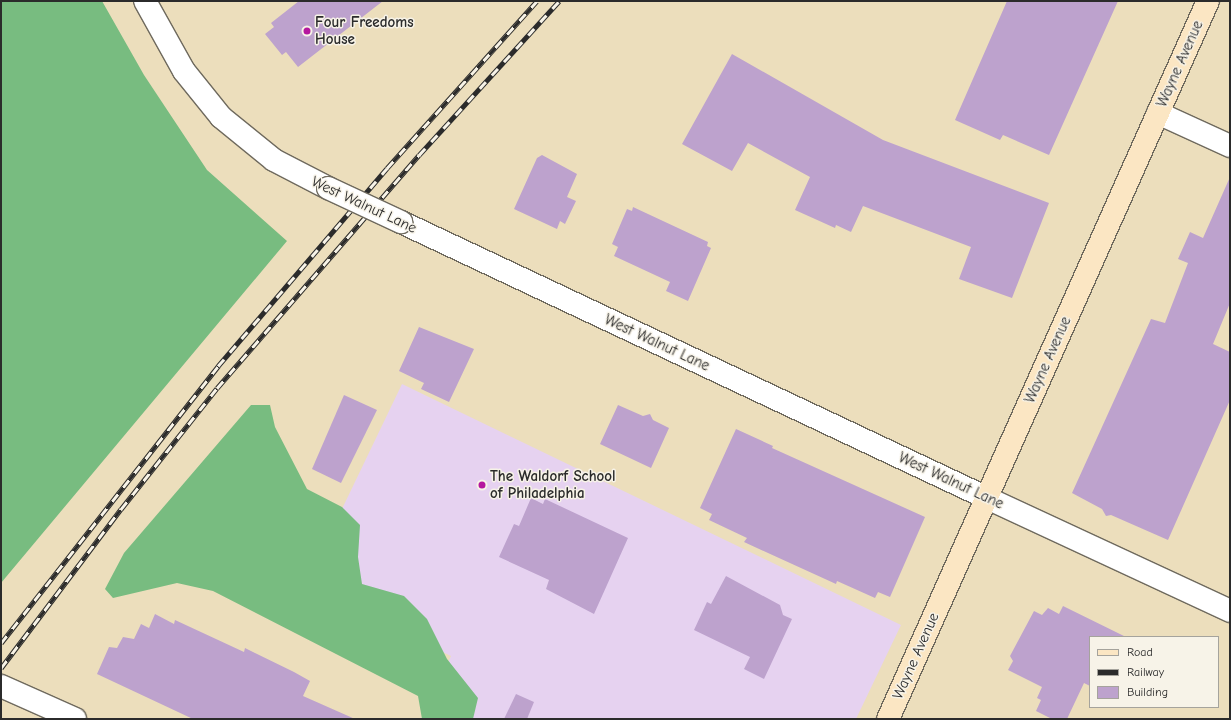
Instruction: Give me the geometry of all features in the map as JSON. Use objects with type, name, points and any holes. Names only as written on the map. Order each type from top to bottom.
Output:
[{"type":"main road","name":"Wayne Avenue","points":[[888,719],[1208,1]]},
{"type":"street","name":"West Walnut Lane","points":[[145,1],[184,71],[221,117],[274,160],[328,188],[1230,611]]},
{"type":"street","points":[[1158,113],[1230,146]]},
{"type":"street","points":[[1,686],[75,719]]},
{"type":"shaded area","name":"The Waldorf School of Philadelphia","points":[[402,384],[901,625],[856,719],[421,719],[451,656],[305,586]]},
{"type":"green space","points":[[1,1],[102,1],[144,75],[207,170],[287,241],[1,583]]},
{"type":"green space","points":[[251,405],[270,405],[275,427],[307,489],[342,507],[360,525],[358,557],[362,584],[404,596],[427,619],[447,659],[478,698],[473,719],[422,719],[418,696],[213,591],[177,583],[113,598],[105,589],[124,553]]},
{"type":"building","name":"Four Freedoms House","points":[[299,1],[383,1],[298,67],[286,52],[282,55],[265,34],[274,27],[271,23]]},
{"type":"building","points":[[1007,1],[1118,1],[1049,155],[1003,135],[1000,140],[955,120]]},
{"type":"building","points":[[732,54],[883,140],[1049,203],[1012,298],[959,279],[971,247],[863,206],[851,232],[836,225],[835,228],[795,210],[810,177],[748,143],[732,171],[682,144]]},
{"type":"building","points":[[542,155],[577,174],[567,197],[576,201],[565,224],[560,221],[557,229],[514,209],[537,158]]},
{"type":"building","points":[[1230,177],[1230,303],[1213,344],[1230,352],[1230,400],[1168,540],[1111,515],[1106,516],[1102,509],[1072,493],[1151,319],[1165,323],[1188,263],[1178,259],[1190,232],[1203,238]]},
{"type":"building","points":[[633,207],[708,242],[707,246],[711,248],[688,301],[666,291],[670,282],[614,256],[618,247],[612,244],[627,209],[632,211]]},
{"type":"building","points":[[419,327],[474,349],[449,402],[421,389],[424,383],[399,371]]},
{"type":"building","points":[[344,395],[377,410],[341,483],[312,469]]},
{"type":"building","points":[[618,405],[643,416],[650,414],[653,420],[669,428],[651,468],[600,444]]},
{"type":"building","points":[[736,429],[773,446],[772,448],[925,517],[890,597],[878,592],[875,598],[837,581],[836,584],[744,542],[747,538],[709,520],[712,514],[700,508]]},
{"type":"building","points":[[531,498],[543,504],[545,499],[628,538],[594,614],[546,589],[549,580],[499,557],[514,524],[519,526]]},
{"type":"building","points":[[726,576],[780,605],[783,615],[792,619],[764,679],[744,669],[750,657],[694,630],[707,602],[711,604]]},
{"type":"building","points":[[1063,606],[1124,636],[1089,636],[1089,686],[1084,683],[1067,719],[1052,719],[1036,711],[1041,700],[1037,698],[1042,687],[1008,670],[1013,661],[1010,656],[1034,611],[1042,615],[1048,608],[1059,614]]},
{"type":"building","points":[[155,614],[174,624],[175,620],[244,652],[245,648],[294,672],[310,681],[303,696],[355,719],[193,719],[97,674],[109,647],[117,648],[123,637],[134,639],[141,624],[149,628]]},
{"type":"building","points":[[516,694],[534,702],[527,719],[504,719]]},
{"type":"railway","points":[[1,643],[218,366],[387,168],[537,1]]},
{"type":"railway","points":[[1,668],[121,509],[217,388],[419,155],[559,1]]},
{"type":"place","name":"Four Freedoms House","points":[[307,31]]},
{"type":"place","name":"The Waldorf School of Philadelphia","points":[[482,485]]}]
